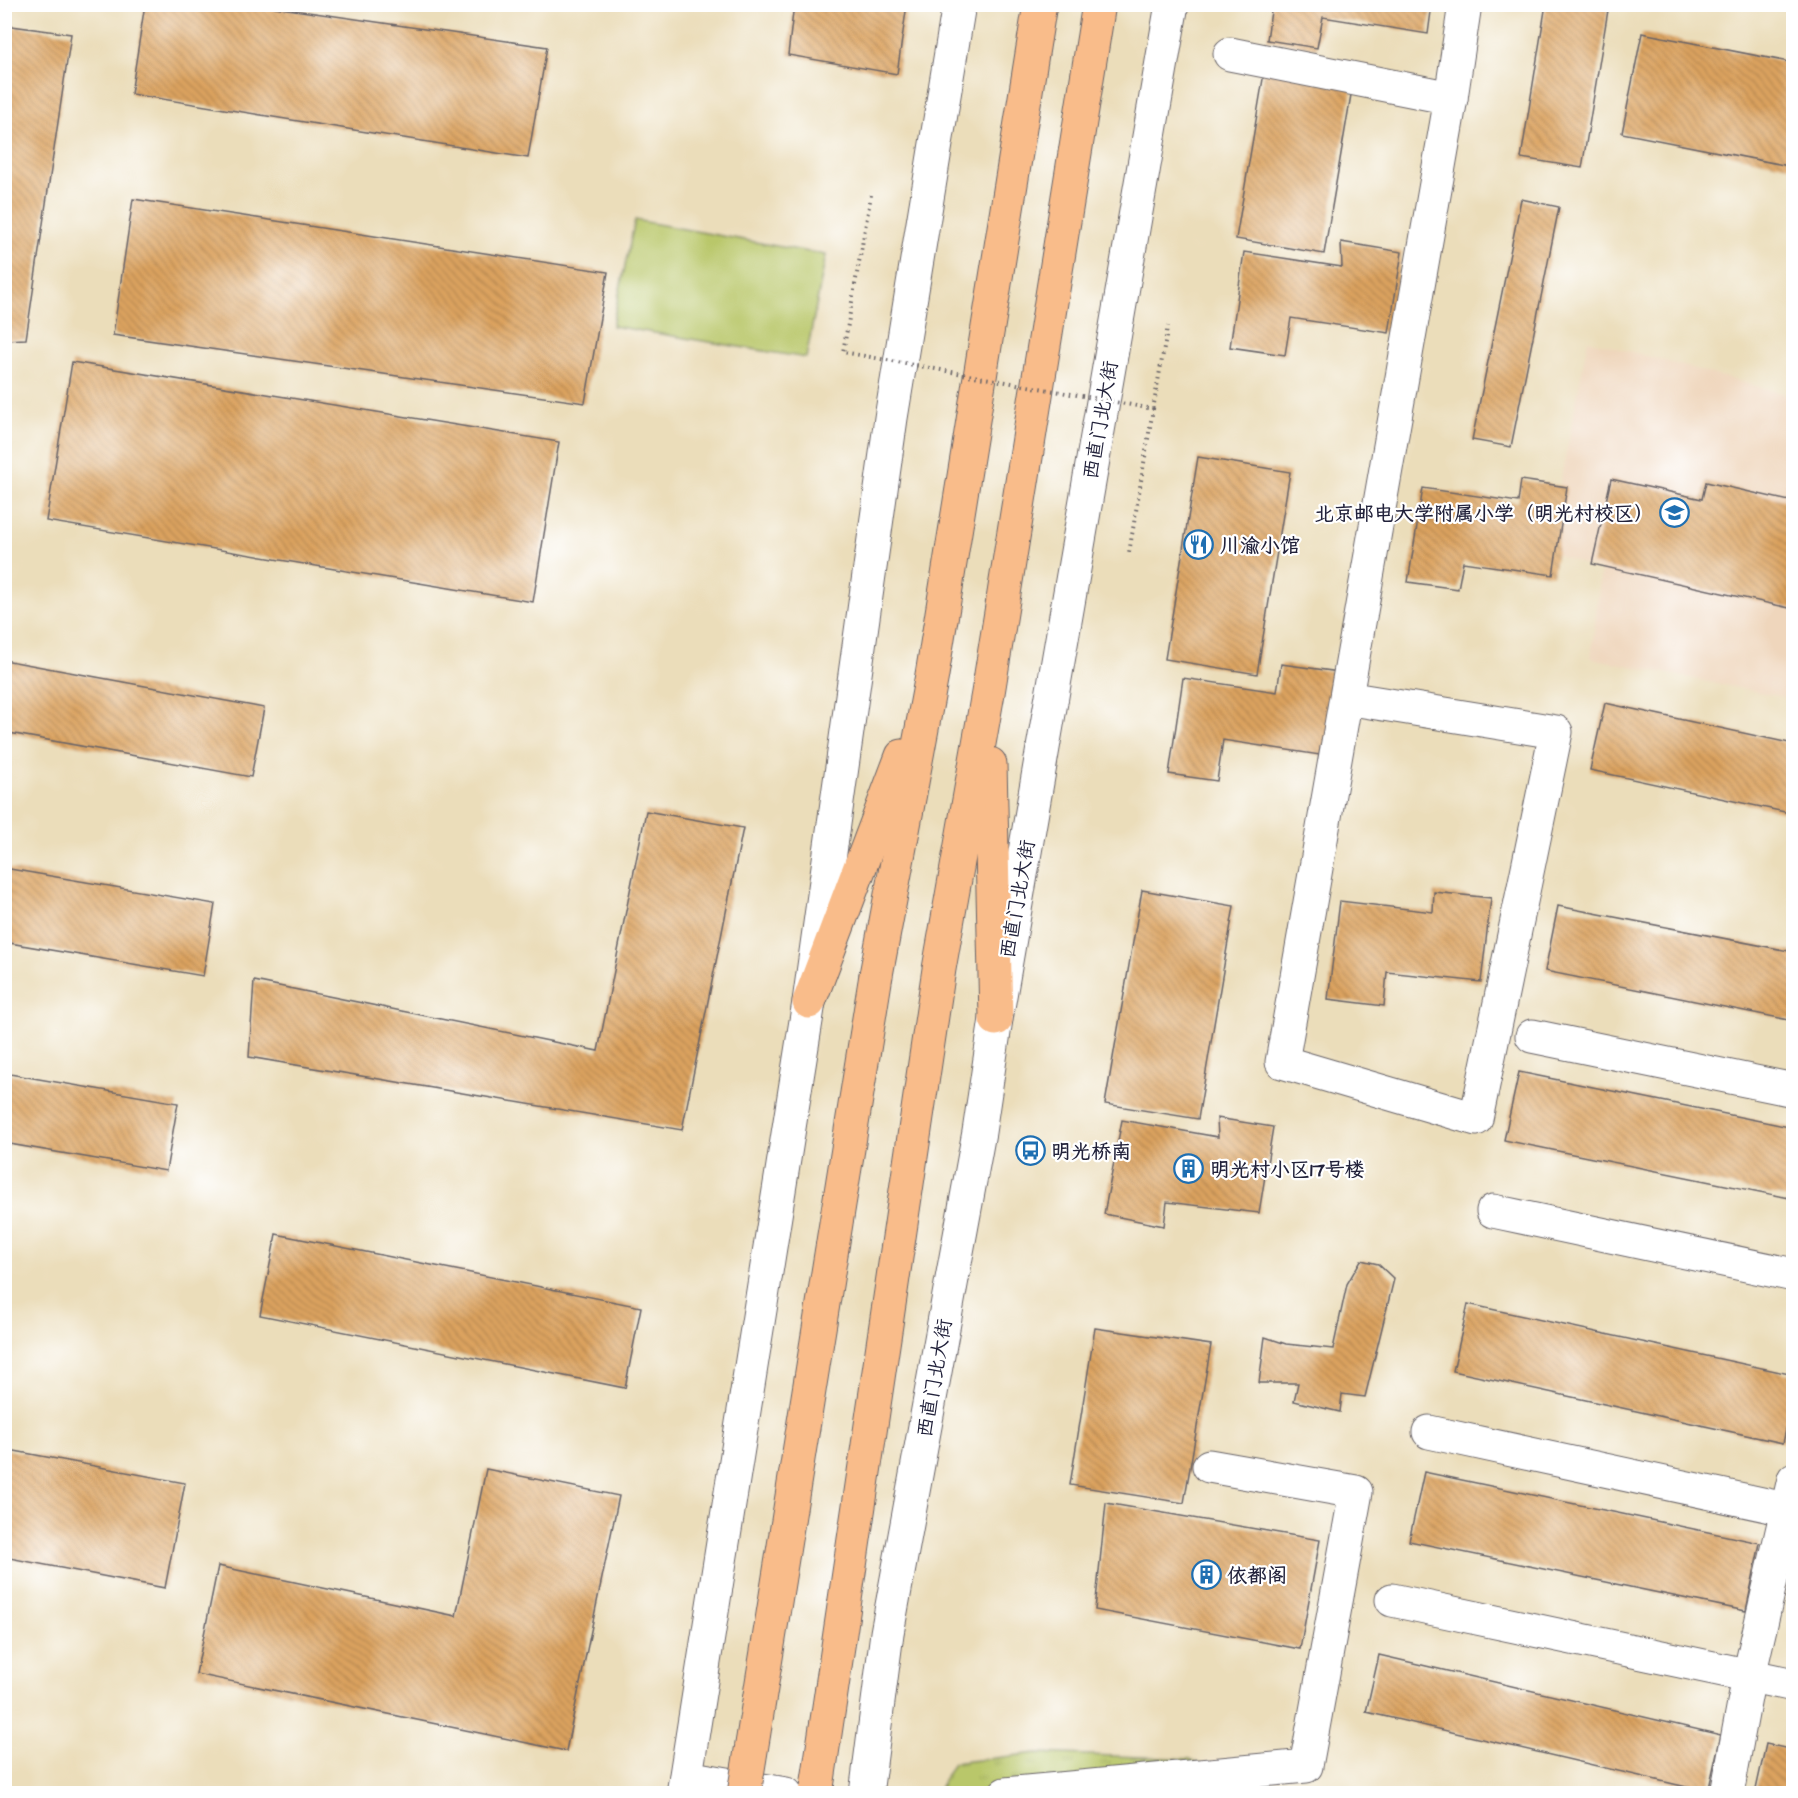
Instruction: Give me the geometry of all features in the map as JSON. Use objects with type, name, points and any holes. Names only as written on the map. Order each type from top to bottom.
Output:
[{"type":"highway","points":[[744,1794],[876,975],[932,675],[1040,4]]},
{"type":"highway","points":[[816,1794],[939,969],[988,693],[1099,4]]},
{"type":"highway","points":[[809,1002],[932,675]]},
{"type":"highway","points":[[988,693],[996,1019]]},
{"type":"street","points":[[786,1794],[684,1785],[809,1002],[891,418],[959,4]]},
{"type":"street","name":"西直门北大街","points":[[866,1794],[887,1633],[979,1132],[996,1019],[1172,4]]},
{"type":"street","points":[[1346,698],[1557,732],[1476,1119],[1282,1062],[1451,99],[1465,4]]},
{"type":"street","points":[[1230,54],[1451,99]]},
{"type":"street","points":[[1532,1036],[1794,1090]]},
{"type":"street","points":[[1493,1211],[1794,1275]]},
{"type":"street","points":[[1429,1432],[1791,1500],[1749,1676],[1727,1794]]},
{"type":"street","points":[[1005,1794],[1306,1766],[1356,1492],[1209,1466]]},
{"type":"street","points":[[1392,1600],[1794,1685]]},
{"type":"path","points":[[871,195],[843,352],[1153,409]]},
{"type":"path","points":[[1129,553],[1168,326]]},
{"type":"shaded area","name":"北京邮电大学附属小学（明光村校区）","points":[[1588,340],[1793,396],[1793,699],[1591,658],[1601,571],[1547,551]]},
{"type":"green space","points":[[635,220],[826,255],[806,358],[612,326]]},
{"type":"green space","points":[[1037,1753],[1190,1759],[1258,1793],[936,1794],[953,1763]]},
{"type":"building","points":[[145,4],[253,4],[547,47],[528,158],[131,94]]},
{"type":"building","points":[[794,4],[907,4],[897,74],[788,55]]},
{"type":"building","points":[[1272,4],[1432,4],[1428,34],[1323,17],[1317,48],[1267,40]]},
{"type":"building","points":[[1546,4],[1609,4],[1582,168],[1521,158]]},
{"type":"building","points":[[4,25],[71,34],[26,339],[4,340]]},
{"type":"building","points":[[1642,33],[1794,63],[1794,167],[1622,133]]},
{"type":"building","points":[[1265,67],[1353,83],[1324,254],[1236,239]]},
{"type":"building","points":[[133,199],[608,272],[585,403],[113,335]]},
{"type":"building","points":[[1521,199],[1559,207],[1511,447],[1472,440]]},
{"type":"building","points":[[1341,242],[1402,252],[1389,333],[1291,318],[1285,355],[1230,347],[1244,252],[1342,267]]},
{"type":"building","points":[[72,362],[559,442],[533,602],[46,521]]},
{"type":"building","points":[[1198,457],[1290,472],[1257,674],[1165,659]]},
{"type":"building","points":[[1611,479],[1702,499],[1706,482],[1794,502],[1794,609],[1592,564]]},
{"type":"building","points":[[1521,480],[1567,487],[1553,575],[1463,562],[1458,589],[1408,582],[1423,488],[1518,502]]},
{"type":"building","points":[[4,660],[264,708],[251,777],[4,732]]},
{"type":"building","points":[[1281,664],[1339,672],[1326,756],[1223,740],[1217,781],[1169,774],[1183,678],[1277,692]]},
{"type":"building","points":[[1605,703],[1794,744],[1794,814],[1590,770]]},
{"type":"building","points":[[646,811],[743,828],[682,1130],[249,1057],[254,981],[598,1051]]},
{"type":"building","points":[[4,868],[215,904],[203,976],[4,942]]},
{"type":"building","points":[[1142,890],[1234,906],[1198,1119],[1105,1104]]},
{"type":"building","points":[[1434,892],[1491,898],[1481,982],[1387,972],[1384,1006],[1328,999],[1340,901],[1433,912]]},
{"type":"building","points":[[1558,906],[1794,952],[1794,1021],[1545,971]]},
{"type":"building","points":[[1519,1072],[1794,1128],[1794,1199],[1504,1140]]},
{"type":"building","points":[[4,1073],[178,1103],[166,1171],[4,1143]]},
{"type":"building","name":"明光村小区17号楼","points":[[1217,1118],[1273,1127],[1259,1213],[1167,1202],[1164,1226],[1104,1214],[1122,1120],[1218,1137]]},
{"type":"building","points":[[276,1234],[641,1307],[625,1388],[260,1315]]},
{"type":"building","points":[[1361,1260],[1378,1264],[1394,1279],[1365,1397],[1342,1394],[1340,1412],[1294,1401],[1298,1383],[1259,1383],[1265,1337],[1286,1344],[1333,1349],[1347,1284]]},
{"type":"building","points":[[1468,1304],[1794,1375],[1794,1395],[1783,1443],[1453,1371]]},
{"type":"building","points":[[1095,1328],[1211,1345],[1184,1503],[1070,1485]]},
{"type":"building","points":[[4,1449],[185,1483],[165,1588],[4,1557]]},
{"type":"building","points":[[486,1469],[619,1496],[566,1751],[196,1674],[218,1566],[456,1616]]},
{"type":"building","points":[[1424,1472],[1760,1543],[1746,1611],[1409,1541]]},
{"type":"building","name":"依都阁","points":[[1106,1503],[1320,1540],[1300,1649],[1095,1610]]},
{"type":"building","points":[[1379,1655],[1721,1735],[1708,1792],[1366,1712]]},
{"type":"building","points":[[1766,1744],[1794,1750],[1794,1794],[1755,1794]]},
{"type":"place","name":"北京邮电大学附属小学（明光村校区）","points":[[1675,513]]},
{"type":"place","name":"川渝小馆","points":[[1199,545]]},
{"type":"place","name":"明光桥南","points":[[1030,1151]]},
{"type":"place","name":"明光村小区17号楼","points":[[1189,1169]]},
{"type":"place","name":"依都阁","points":[[1206,1575]]}]
